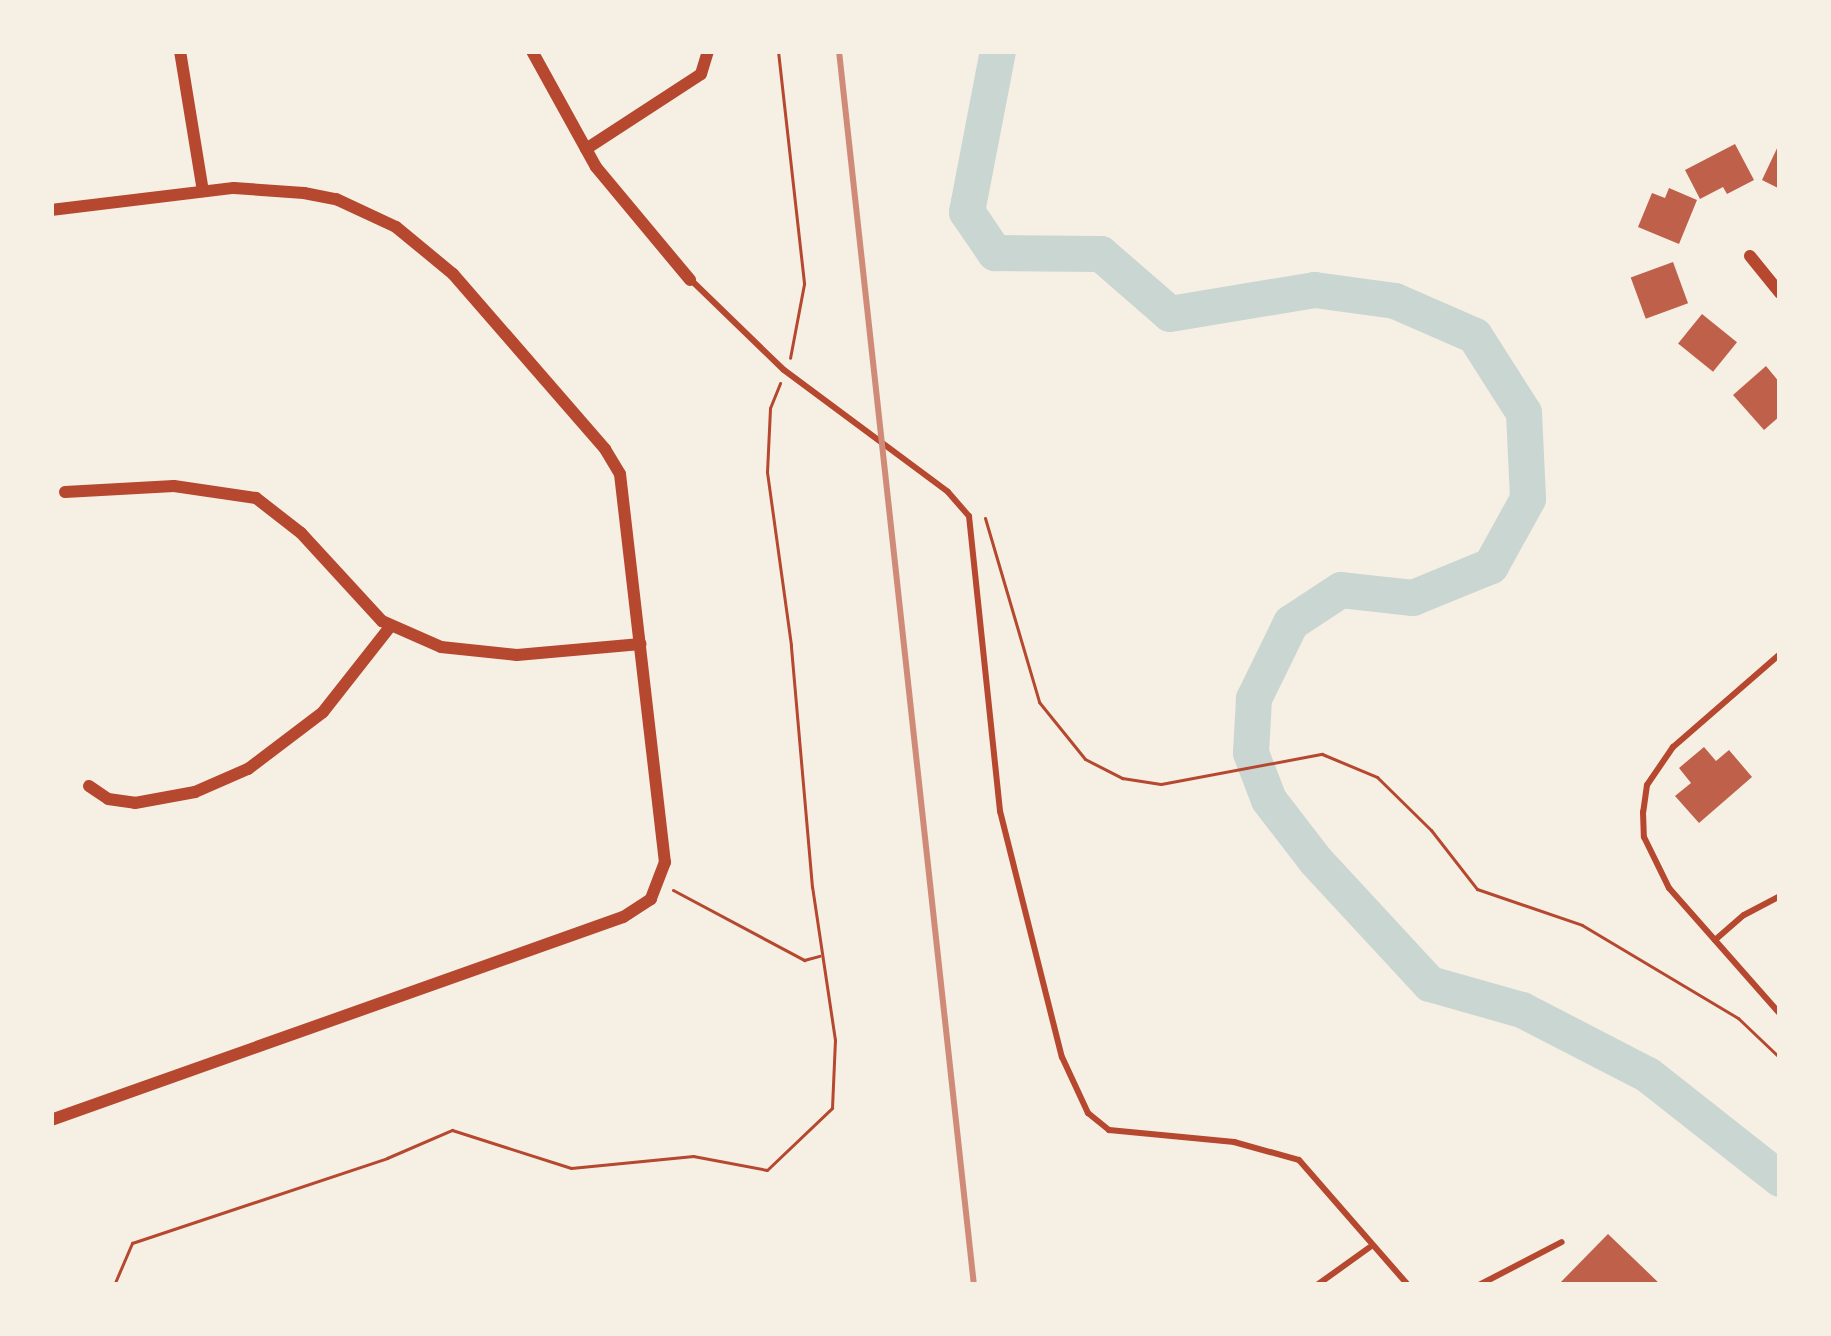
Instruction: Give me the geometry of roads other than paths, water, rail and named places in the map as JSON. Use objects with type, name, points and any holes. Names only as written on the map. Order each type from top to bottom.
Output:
[{"type":"street","points":[[180,51],[203,191]]},
{"type":"street","points":[[532,51],[586,149],[690,280]]},
{"type":"street","points":[[586,149],[701,74],[708,51]]},
{"type":"street","points":[[51,210],[267,188],[336,199],[396,227],[453,274],[614,462],[623,492],[664,845],[661,884],[651,899],[623,916],[51,1120]]},
{"type":"street","points":[[1750,256],[1780,293]]},
{"type":"street","points":[[65,492],[175,486],[256,498],[301,533],[390,626],[441,646],[490,654],[640,644]]},
{"type":"street","points":[[89,786],[108,799],[135,803],[195,792],[248,770],[323,712],[390,626]]},
{"type":"lane","points":[[690,280],[784,370],[948,491],[969,516],[1000,811],[1062,1058],[1088,1113],[1109,1130],[1234,1142],[1299,1160],[1370,1247],[1408,1285]]},
{"type":"lane","points":[[1780,654],[1673,747],[1647,785],[1644,837],[1655,865],[1780,1014]]},
{"type":"lane","points":[[1715,940],[1744,915],[1780,896]]},
{"type":"lane","points":[[1479,1285],[1562,1242]]},
{"type":"lane","points":[[1317,1285],[1370,1247]]},
{"type":"waterway","points":[[998,51],[967,212],[995,253],[1101,254],[1170,314],[1315,290],[1395,301],[1475,336],[1524,413],[1528,499],[1491,566],[1413,598],[1341,590],[1291,623],[1254,699],[1251,753],[1269,800],[1316,861],[1430,984],[1522,1010],[1648,1075],[1780,1179]]},
{"type":"railway","points":[[839,51],[974,1285]]}]
